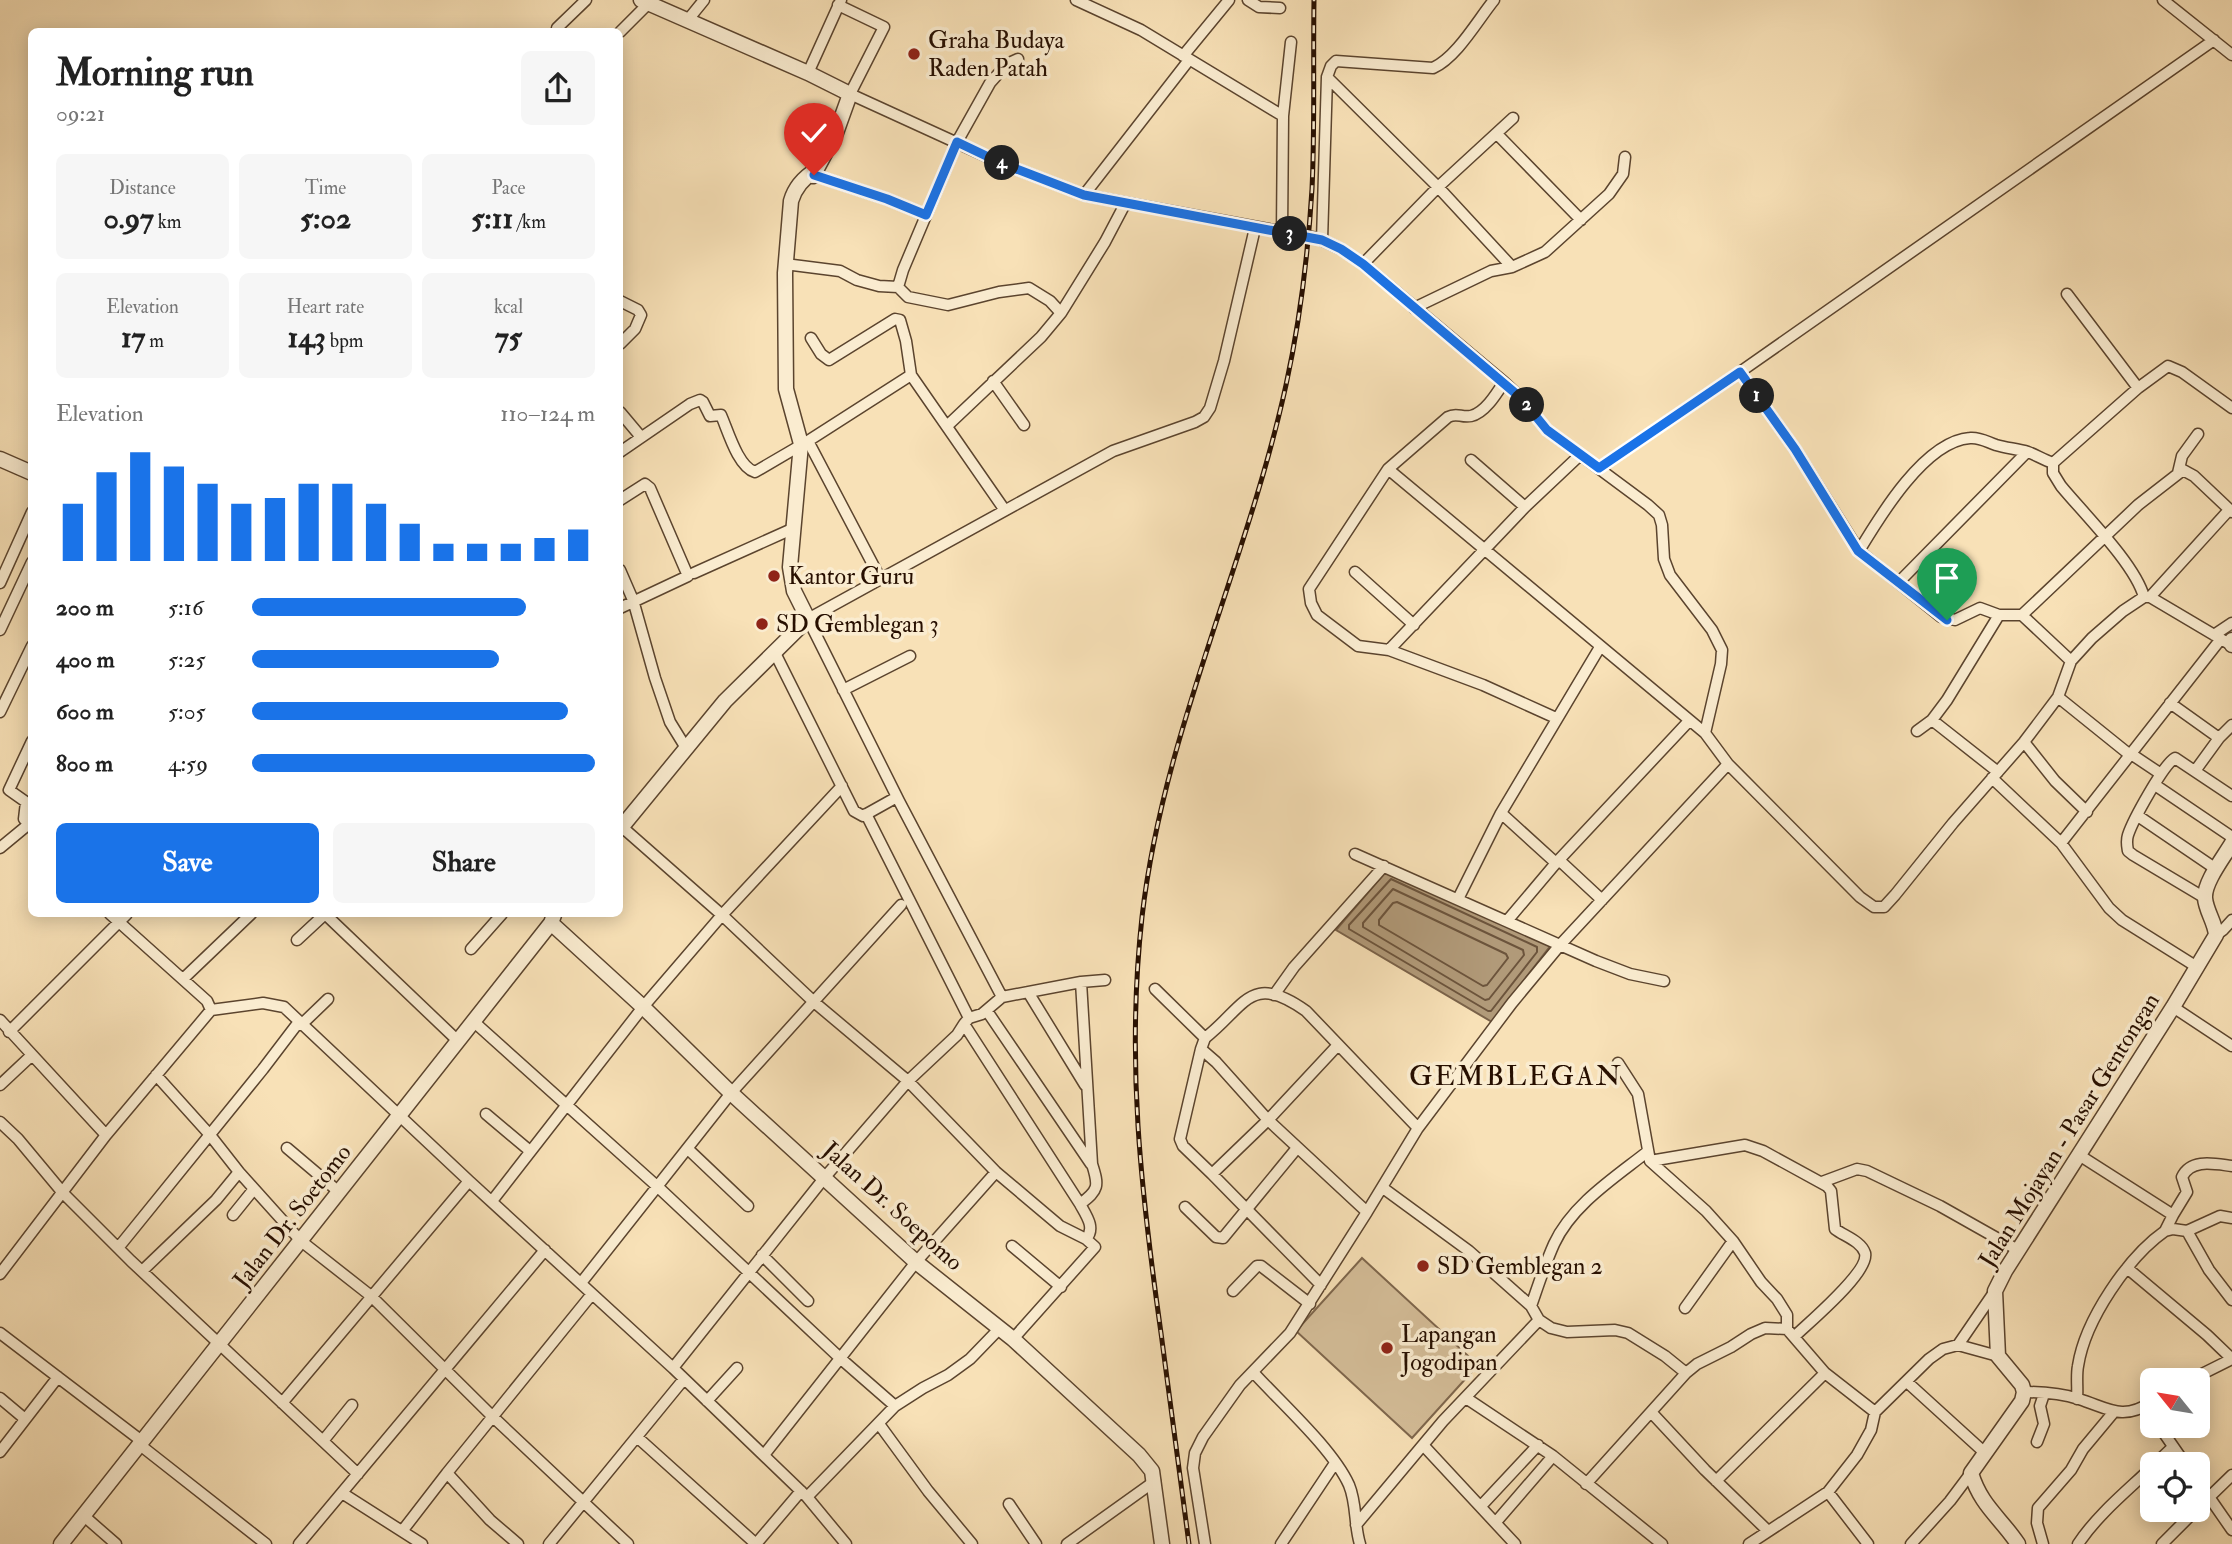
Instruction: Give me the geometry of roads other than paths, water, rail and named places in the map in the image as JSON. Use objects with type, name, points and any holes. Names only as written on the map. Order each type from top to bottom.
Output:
[{"type":"street","points":[[687,21],[704,0]]},
{"type":"street","points":[[815,173],[836,133],[850,94],[884,27],[827,0]]},
{"type":"street","points":[[1076,0],[1141,30],[1283,116]]},
{"type":"street","points":[[1084,195],[1229,0]]},
{"type":"street","points":[[1248,0],[1259,7],[1280,8]]},
{"type":"street","points":[[1322,240],[1327,77],[1331,66],[1336,61],[1433,68],[1443,64],[1494,0]]},
{"type":"street","points":[[2163,0],[2232,55]]},
{"type":"street","points":[[623,28],[645,2],[808,73],[1001,163],[1084,195],[1322,240],[1341,249],[1363,264],[1504,382],[1547,430],[1659,515],[1664,559],[1670,575],[1720,642],[1722,650],[1705,733]]},
{"type":"street","points":[[557,28],[577,3]]},
{"type":"street","points":[[808,73],[838,5]]},
{"type":"street","points":[[1599,468],[2214,40]]},
{"type":"street","points":[[1282,232],[1283,116],[1291,42]]},
{"type":"street","points":[[898,287],[957,142],[990,83],[1007,64],[1018,60]]},
{"type":"street","points":[[1327,77],[1438,187],[1512,267]]},
{"type":"street","points":[[1363,264],[1438,187],[1513,118]]},
{"type":"street","points":[[1497,134],[1581,220]]},
{"type":"street","points":[[1414,308],[1490,271],[1512,267],[1545,252],[1609,194],[1623,174],[1625,157]]},
{"type":"street","points":[[880,578],[804,442],[786,389],[785,264],[791,201],[797,187],[807,176],[815,173],[926,215]]},
{"type":"street","points":[[947,426],[1041,337],[1061,313],[1125,204]]},
{"type":"street","points":[[623,826],[735,690],[808,619],[1113,451],[1195,422],[1204,416],[1210,408],[1224,360],[1255,228]]},
{"type":"street","points":[[785,264],[841,271],[857,280],[879,286],[898,287],[908,297],[948,305],[999,292],[1029,288],[1050,301],[1061,313]]},
{"type":"street","points":[[2067,293],[2137,388]]},
{"type":"street","points":[[623,302],[638,310],[641,315],[635,329],[623,341]]},
{"type":"street","points":[[811,338],[821,354],[829,360],[898,319],[903,323],[911,375],[1004,509]]},
{"type":"street","points":[[2226,641],[2147,597],[2140,583],[2061,486],[2053,474],[2053,463],[2137,388],[2168,366],[2182,372],[2232,408]]},
{"type":"street","points":[[1740,372],[1795,449],[1858,551],[1947,620],[1955,620],[1980,608],[1999,615],[2022,615],[2071,661]]},
{"type":"street","points":[[623,450],[700,400],[704,402],[710,416],[721,415],[737,452],[751,471],[760,471],[911,375]]},
{"type":"street","points":[[993,381],[1024,425]]},
{"type":"street","points":[[1504,382],[1494,398],[1476,414],[1453,414],[1388,469],[1309,589],[1311,603],[1317,615],[1358,646],[1389,650],[1483,685],[1556,719]]},
{"type":"street","points":[[623,416],[641,437]]},
{"type":"street","points":[[2178,473],[2182,456],[2198,434]]},
{"type":"street","points":[[1858,551],[1901,486],[1941,450],[1960,440],[1970,438],[2027,452],[2053,463]]},
{"type":"street","points":[[804,442],[792,529],[792,584],[897,797],[1002,997]]},
{"type":"street","points":[[1899,582],[2027,452]]},
{"type":"street","points":[[1389,650],[1525,508],[1580,456]]},
{"type":"street","points":[[0,459],[28,471]]},
{"type":"street","points":[[1471,460],[1525,508]]},
{"type":"street","points":[[1388,469],[1705,733],[1728,764],[1860,897],[1879,908],[1884,907],[1895,895],[2024,742],[2058,697],[2071,661],[2123,611],[2147,597],[2231,511],[2189,472],[2183,470],[2138,505],[2022,615]]},
{"type":"street","points":[[623,498],[645,484],[650,488],[688,576],[623,606]]},
{"type":"street","points":[[0,583],[28,521]]},
{"type":"street","points":[[694,573],[792,529]]},
{"type":"street","points":[[0,630],[28,570]]},
{"type":"street","points":[[1355,572],[1415,625]]},
{"type":"street","points":[[623,577],[633,600],[670,722],[686,748]]},
{"type":"street","points":[[1917,732],[1932,720],[1947,700],[1999,615]]},
{"type":"street","points":[[2062,843],[2170,704],[2226,641],[2232,623]]},
{"type":"street","points":[[1458,899],[1500,813],[1600,647]]},
{"type":"street","points":[[775,653],[854,811],[860,816],[897,797]]},
{"type":"street","points":[[0,712],[28,654]]},
{"type":"street","points":[[843,690],[910,656]]},
{"type":"street","points":[[2058,697],[2161,774]]},
{"type":"street","points":[[2170,704],[2220,738]]},
{"type":"street","points":[[1932,720],[1995,775],[2062,843],[2099,896],[2116,914],[2161,946],[2197,967]]},
{"type":"street","points":[[1507,921],[1557,862],[1689,721]]},
{"type":"street","points":[[2195,771],[2232,725]]},
{"type":"street","points":[[2024,742],[2055,781],[2087,812]]},
{"type":"street","points":[[9,790],[28,750]]},
{"type":"street","points":[[2205,898],[2166,877],[2128,851],[2127,839],[2161,774],[2169,761],[2175,758],[2232,796]]},
{"type":"street","points":[[1205,1544],[1192,1468],[1203,1437],[1240,1385],[1283,1341],[1310,1304],[1418,1128],[1504,1013],[1560,945],[1728,764]]},
{"type":"street","points":[[0,782],[28,801]]},
{"type":"street","points":[[2155,785],[2232,838]]},
{"type":"street","points":[[492,1201],[643,1007],[722,915],[842,786]]},
{"type":"street","points":[[28,805],[24,819],[28,824]]},
{"type":"street","points":[[1500,813],[1602,900]]},
{"type":"street","points":[[866,814],[966,1021],[1080,1204],[1090,1224],[1090,1235],[1086,1240]]},
{"type":"street","points":[[2138,816],[2216,869]]},
{"type":"street","points":[[0,848],[28,827]]},
{"type":"street","points":[[623,830],[722,915],[814,1002],[908,1081],[996,1172],[1060,1226],[1095,1247],[1013,1339]]},
{"type":"street","points":[[2216,936],[2205,898],[2206,888],[2232,843]]},
{"type":"street","points":[[1355,854],[1596,961],[1630,974],[1664,981]]},
{"type":"street","points":[[1274,995],[1294,967],[1384,866]]},
{"type":"street","points":[[581,1283],[732,1093],[901,905]]},
{"type":"street","points":[[9,1032],[117,917]]},
{"type":"street","points":[[119,917],[207,1001],[211,1010]]},
{"type":"street","points":[[183,979],[248,917]]},
{"type":"street","points":[[297,940],[322,917]]},
{"type":"street","points":[[328,917],[457,1040]]},
{"type":"street","points":[[471,949],[499,917]]},
{"type":"street","name":"Jalan Dr. Soetomo","points":[[61,1544],[399,1117],[551,917]]},
{"type":"street","name":"Jalan Dr. Soepomo","points":[[553,917],[732,1093],[916,1262],[1013,1339],[1139,1455],[1152,1471],[1162,1544]]},
{"type":"street","points":[[2216,936],[2232,920]]},
{"type":"street","name":"Jalan Mojayan - Pasar Gentongan","points":[[1998,1356],[1995,1291],[2018,1250],[2216,936]]},
{"type":"street","points":[[673,1368],[825,1177],[908,1081],[957,1035],[966,1021],[987,1011],[1002,997],[1105,980]]},
{"type":"street","points":[[1081,982],[1091,1164]]},
{"type":"street","points":[[1155,989],[1268,1120],[1367,1212]]},
{"type":"street","points":[[1028,992],[1087,1088]]},
{"type":"street","points":[[1321,1285],[1183,1146],[1180,1139],[1203,1043],[1238,1005],[1252,994],[1274,995],[1293,1002],[1306,1011],[1418,1128]]},
{"type":"street","points":[[118,1248],[300,1024],[327,999]]},
{"type":"street","points":[[0,1274],[106,1135],[211,1010],[263,1003],[284,1007],[399,1117],[673,1368],[804,1494],[846,1544]]},
{"type":"street","points":[[2173,1007],[2232,1046]]},
{"type":"street","points":[[987,1011],[1091,1164],[1097,1186],[1091,1196],[1080,1204]]},
{"type":"street","points":[[0,1020],[106,1135]]},
{"type":"street","points":[[473,1021],[895,1406]]},
{"type":"street","points":[[1212,1174],[1268,1120],[1338,1045]]},
{"type":"street","points":[[0,1085],[32,1055]]},
{"type":"street","points":[[1618,1063],[1638,1094],[1649,1157],[1706,1211],[1733,1241],[1787,1315],[1790,1333],[1825,1373],[1875,1412]]},
{"type":"street","points":[[156,1075],[301,1241],[372,1296],[492,1416],[628,1544]]},
{"type":"street","points":[[486,1114],[530,1151]]},
{"type":"street","points":[[0,1122],[18,1139],[63,1193],[118,1248],[358,1474]]},
{"type":"street","points":[[1531,1306],[1554,1243],[1568,1222],[1600,1189],[1649,1157],[1745,1145],[1763,1151],[1822,1182],[1831,1191],[1835,1229],[1861,1246],[1865,1258],[1863,1266],[1842,1291],[1790,1333]]},
{"type":"street","points":[[288,1148],[339,1192]]},
{"type":"street","points":[[1185,1207],[1211,1233],[1223,1238],[1297,1148]]},
{"type":"street","points":[[688,1149],[748,1206]]},
{"type":"street","points":[[2079,1155],[2173,1215]]},
{"type":"street","points":[[2165,1231],[2187,1192],[2182,1177],[2186,1170],[2203,1163],[2232,1166]]},
{"type":"street","points":[[1822,1182],[1861,1169],[1940,1206],[2018,1250]]},
{"type":"street","points":[[142,1271],[216,1200],[239,1172]]},
{"type":"street","points":[[764,1455],[916,1262],[996,1172]]},
{"type":"street","points":[[282,1402],[468,1181]]},
{"type":"street","points":[[1383,1188],[1469,1251],[1531,1306],[1539,1320],[1551,1328],[1567,1332],[1615,1330],[1628,1333],[1686,1373]]},
{"type":"street","points":[[233,1215],[254,1189]]},
{"type":"street","points":[[2077,1399],[2078,1366],[2084,1343],[2102,1303],[2127,1268],[2150,1242],[2165,1231],[2187,1231],[2220,1216],[2232,1218]]},
{"type":"street","points":[[2187,1231],[2209,1270],[2232,1300]]},
{"type":"street","points":[[1685,1308],[1733,1241]]},
{"type":"street","points":[[1012,1246],[1061,1287]]},
{"type":"street","points":[[299,1544],[545,1250]]},
{"type":"street","points":[[762,1255],[808,1301]]},
{"type":"street","points":[[1233,1291],[1257,1266],[1261,1266],[1310,1304]]},
{"type":"street","points":[[2127,1268],[2232,1359],[2210,1370]]},
{"type":"street","points":[[1958,1345],[1995,1291]]},
{"type":"street","points":[[403,1530],[592,1294]]},
{"type":"street","points":[[1356,1525],[1423,1445],[1539,1320]]},
{"type":"street","points":[[637,1437],[756,1544],[895,1406],[970,1359],[1000,1328]]},
{"type":"street","points":[[1586,1484],[1697,1364],[1765,1328],[1790,1333]]},
{"type":"street","points":[[0,1333],[266,1544]]},
{"type":"street","points":[[1749,1544],[1766,1537],[1828,1492],[1862,1447],[1871,1430],[1875,1412],[1929,1359],[1943,1349],[1958,1345],[1998,1356],[2019,1380],[2024,1392],[2022,1401],[1950,1501],[1911,1544]]},
{"type":"street","points":[[707,1401],[737,1368]]},
{"type":"street","points":[[1253,1372],[1308,1431],[1348,1483],[1353,1495],[1360,1544]]},
{"type":"street","points":[[1716,1481],[1825,1373]]},
{"type":"street","points":[[0,1452],[58,1377]]},
{"type":"street","points":[[549,1544],[684,1379]]},
{"type":"street","points":[[1907,1382],[1985,1453]]},
{"type":"street","points":[[2024,1392],[2077,1399],[2113,1413],[2128,1413],[2140,1408]]},
{"type":"street","points":[[2037,1442],[2044,1424],[2040,1406],[2044,1394]]},
{"type":"street","points":[[0,1398],[26,1419]]},
{"type":"street","points":[[1466,1398],[1553,1456],[1662,1544]]},
{"type":"street","points":[[323,1441],[352,1405]]},
{"type":"street","points":[[1651,1412],[1766,1537]]},
{"type":"street","points":[[2043,1544],[2037,1522],[2038,1508],[2071,1470],[2083,1449],[2113,1413]]},
{"type":"street","points":[[879,1424],[928,1491],[972,1544]]},
{"type":"street","points":[[2167,1438],[2177,1452]]},
{"type":"street","points":[[1423,1445],[1516,1544]]},
{"type":"street","points":[[1482,1506],[1538,1445]]},
{"type":"street","points":[[2168,1452],[2173,1447]]},
{"type":"street","points":[[1496,1522],[1553,1456]]},
{"type":"street","points":[[1281,1544],[1335,1463]]},
{"type":"street","points":[[447,1473],[490,1520],[517,1544]]},
{"type":"street","points":[[1971,1473],[1983,1501],[2018,1544]]},
{"type":"street","points":[[2210,1495],[2232,1475]]},
{"type":"street","points":[[2078,1544],[2102,1514],[2140,1478]]},
{"type":"street","points":[[1067,1544],[1154,1481]]},
{"type":"street","points":[[1828,1492],[1868,1544]]},
{"type":"street","points":[[342,1493],[422,1544]]},
{"type":"street","points":[[2210,1497],[2232,1530]]},
{"type":"street","points":[[1009,1504],[1036,1544]]},
{"type":"street","points":[[84,1516],[116,1544]]},
{"type":"street","points":[[2162,1544],[2184,1522]]},
{"type":"water","points":[[1388,869],[1551,945],[1492,1022],[1336,930]]},
{"type":"railway","points":[[1189,1544],[1142,1177],[1136,1074],[1137,970],[1153,849],[1168,781],[1269,452],[1295,337],[1306,263],[1312,189],[1314,0]]},
{"type":"place","name":"Graha Budaya Raden Patah","points":[[914,54]]},
{"type":"place","name":"Kantor Guru","points":[[774,576]]},
{"type":"place","name":"SD Gemblegan 3","points":[[762,624]]},
{"type":"place","name":"SD Gemblegan 2","points":[[1423,1266]]},
{"type":"place","name":"Lapangan Jogodipan","points":[[1387,1348]]},
{"type":"district","name":"GEMBLEGAN","points":[[1516,1075]]}]
